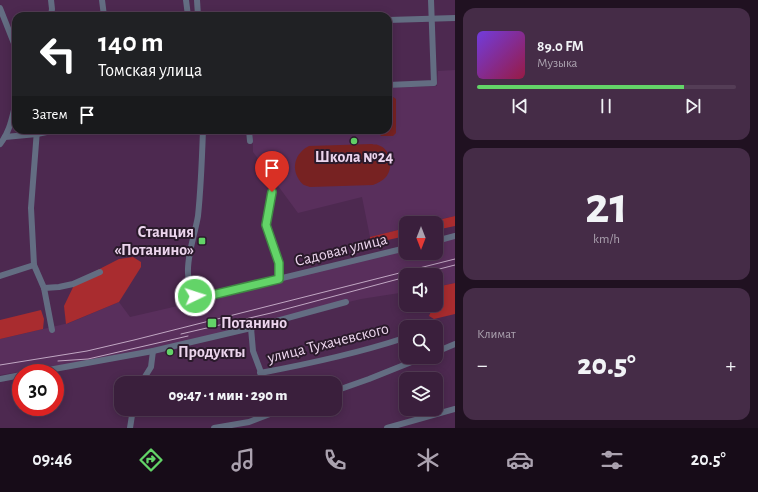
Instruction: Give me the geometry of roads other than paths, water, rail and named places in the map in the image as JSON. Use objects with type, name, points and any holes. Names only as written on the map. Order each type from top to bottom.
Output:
[{"type":"street","points":[[51,0],[52,12]]},
{"type":"street","points":[[102,0],[104,12]]},
{"type":"street","points":[[186,0],[188,12]]},
{"type":"street","points":[[197,0],[198,12]]},
{"type":"street","points":[[392,85],[434,83],[431,0]]},
{"type":"street","points":[[0,8],[12,38]]},
{"type":"street","points":[[392,20],[455,18]]},
{"type":"street","points":[[0,144],[9,129],[12,117]]},
{"type":"street","points":[[5,137],[24,134]]},
{"type":"street","points":[[37,134],[32,208],[34,265],[44,288],[52,330]]},
{"type":"street","name":"Садовая улица","points":[[203,134],[197,217],[188,265],[190,285],[195,296],[208,296],[399,250]]},
{"type":"street","points":[[249,134],[250,141]]},
{"type":"street","points":[[272,192],[266,225],[279,263],[279,279]]},
{"type":"street","points":[[443,239],[455,236]]},
{"type":"street","points":[[0,276],[34,265]]},
{"type":"street","points":[[44,288],[73,284],[100,272]]},
{"type":"street","points":[[64,367],[153,351],[251,328],[346,302]]},
{"type":"street","points":[[251,328],[253,351],[261,376]]},
{"type":"street","name":"улица Тухачевского","points":[[260,373],[366,350],[399,339]]},
{"type":"street","points":[[443,349],[455,344]]},
{"type":"street","points":[[145,376],[151,367],[153,351]]},
{"type":"street","points":[[342,389],[406,364]]},
{"type":"street","points":[[0,379],[12,377]]},
{"type":"street","points":[[387,428],[455,409]]},
{"type":"street","points":[[130,428],[132,416]]},
{"type":"street","points":[[214,428],[250,425],[267,416]]},
{"type":"railway","points":[[0,365],[87,351],[455,259]]},
{"type":"railway","points":[[443,268],[455,265]]},
{"type":"railway","points":[[181,334],[271,313],[399,279]]},
{"type":"railway","points":[[58,361],[88,359],[188,336]]},
{"type":"place","name":"Школа №24","points":[[354,141]]},
{"type":"place","name":"Станция «Потанино»","points":[[202,241]]},
{"type":"place","name":"Потанино","points":[[212,323]]},
{"type":"place","name":"Продукты","points":[[170,352]]}]
